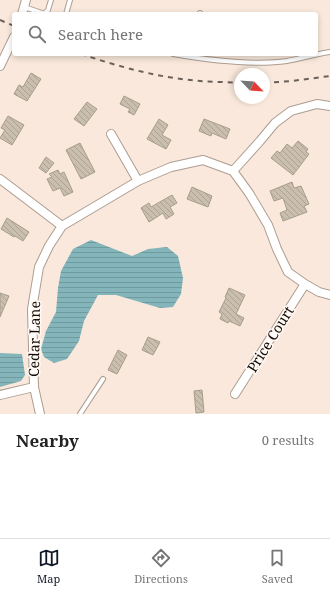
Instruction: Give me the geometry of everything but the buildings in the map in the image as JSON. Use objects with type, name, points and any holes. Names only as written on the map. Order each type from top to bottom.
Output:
[{"type":"street","points":[[0,66],[12,41]]},
{"type":"street","points":[[330,106],[317,104],[291,111],[275,123],[233,172],[249,193],[268,225],[288,272],[319,292],[330,295]]},
{"type":"street","points":[[111,134],[138,182]]},
{"type":"street","name":"Cedar Lane","points":[[40,414],[34,387],[32,309],[39,267],[49,246],[62,226],[138,182],[171,167],[203,160],[233,172]]},
{"type":"street","points":[[0,179],[62,226]]},
{"type":"street","name":"Price Court","points":[[235,394],[305,284]]},
{"type":"street","points":[[0,395],[34,387]]},
{"type":"lane","points":[[46,12],[51,0]]},
{"type":"lane","points":[[67,12],[70,0]]},
{"type":"lane","points":[[24,7],[38,12]]},
{"type":"lane","points":[[318,55],[330,52]]},
{"type":"lane","points":[[196,56],[221,60],[260,63],[288,61],[311,56]]},
{"type":"lane","points":[[80,414],[103,379]]},
{"type":"water","points":[[91,240],[132,256],[148,249],[167,247],[178,256],[183,278],[181,294],[173,307],[160,308],[116,295],[98,295],[84,321],[79,341],[67,359],[54,363],[44,357],[41,349],[46,331],[56,312],[61,271],[73,249]]},
{"type":"water","points":[[0,353],[22,354],[25,375],[21,381],[0,387]]},
{"type":"railway","points":[[0,20],[12,25]]},
{"type":"railway","points":[[87,56],[155,75],[185,80],[234,83]]},
{"type":"railway","points":[[270,83],[330,76]]}]
